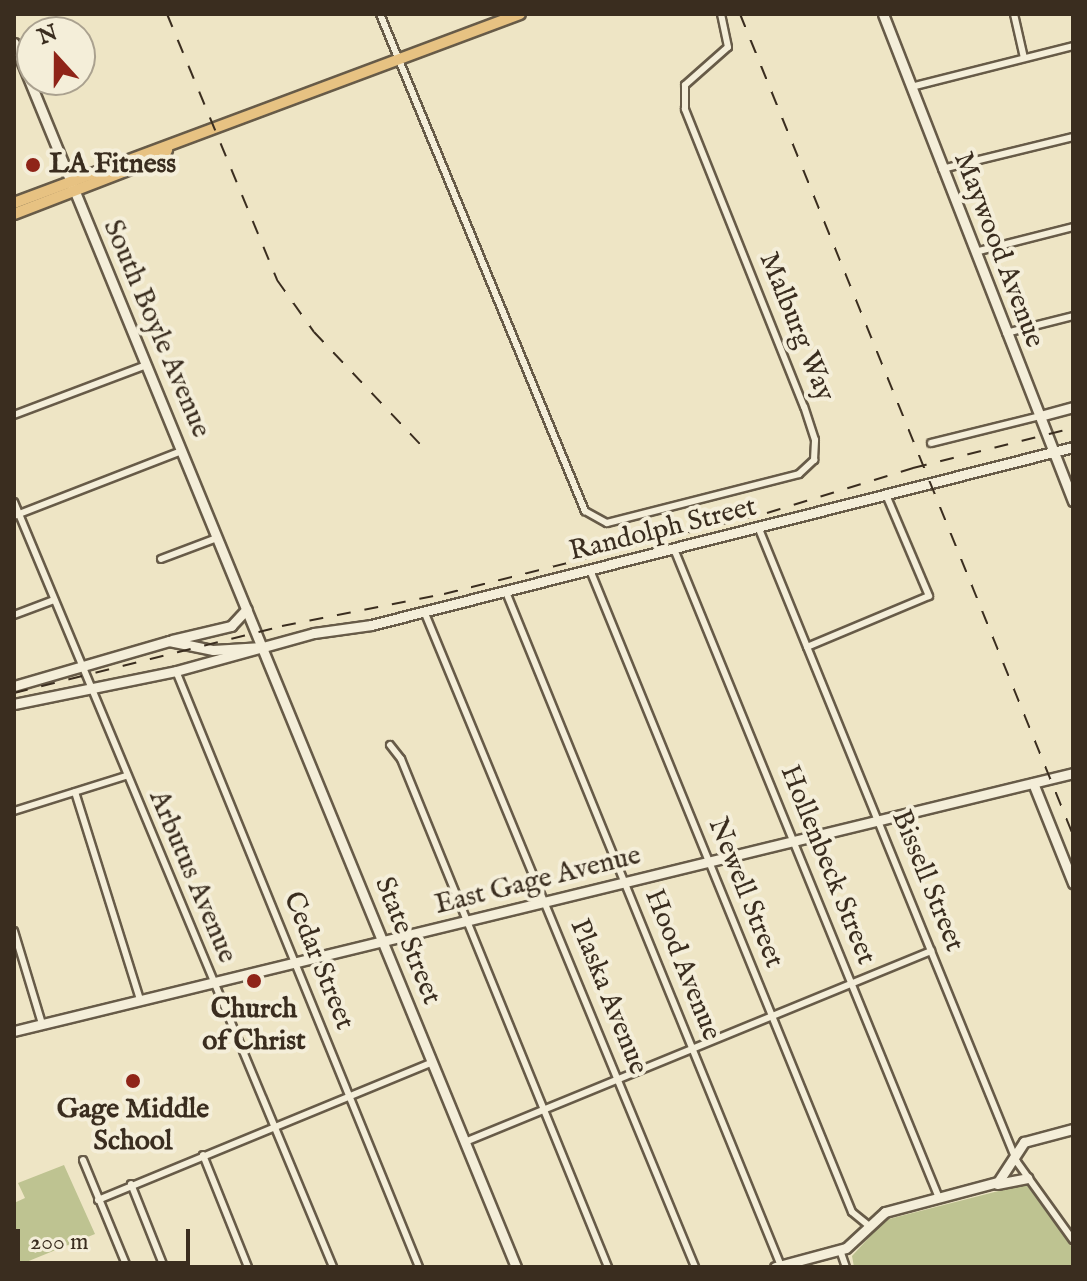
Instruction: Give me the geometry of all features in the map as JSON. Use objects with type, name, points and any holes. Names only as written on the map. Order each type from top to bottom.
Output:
[{"type":"main road","points":[[14,203],[164,156],[167,150],[520,14]]},
{"type":"main road","points":[[14,214],[72,186]]},
{"type":"street","points":[[380,14],[399,60]]},
{"type":"street","name":"Malburg Way","points":[[399,60],[585,511],[598,522],[619,521],[799,474],[814,460],[815,440],[804,407],[685,109],[685,85],[728,47],[721,14]]},
{"type":"street","name":"Maywood Avenue","points":[[883,14],[1053,452],[1071,489],[1073,501]]},
{"type":"street","points":[[1014,14],[1024,58]]},
{"type":"street","name":"South Boyle Avenue","points":[[14,43],[257,632]]},
{"type":"street","points":[[911,87],[1073,46]]},
{"type":"street","points":[[942,169],[1073,137]]},
{"type":"street","points":[[975,252],[1073,227]]},
{"type":"street","points":[[1006,333],[1073,316]]},
{"type":"street","points":[[14,415],[146,365]]},
{"type":"street","points":[[931,443],[1073,407]]},
{"type":"street","name":"Randolph Street","points":[[14,704],[90,686],[176,671],[262,647],[506,592],[1073,447]]},
{"type":"street","points":[[16,516],[182,451]]},
{"type":"street","points":[[807,647],[929,596],[887,497]]},
{"type":"street","name":"Arbutus Avenue","points":[[14,502],[16,516],[83,668],[333,1267]]},
{"type":"street","name":"Bissell Street","points":[[759,529],[1014,1154],[1027,1178],[1073,1240]]},
{"type":"street","points":[[161,559],[217,538]]},
{"type":"street","name":"Hollenbeck Street","points":[[674,549],[939,1198]]},
{"type":"street","name":"Newell Street","points":[[590,570],[852,1212],[869,1226]]},
{"type":"street","name":"Hood Avenue","points":[[506,592],[778,1266]]},
{"type":"street","points":[[14,615],[54,600]]},
{"type":"street","points":[[169,641],[231,626],[247,609]]},
{"type":"street","name":"Plaska Avenue","points":[[424,611],[695,1267]]},
{"type":"street","name":"State Street","points":[[257,632],[516,1267]]},
{"type":"street","name":"Randolph Street","points":[[14,686],[169,641],[213,650],[262,647]]},
{"type":"street","name":"Cedar Street","points":[[176,671],[419,1267]]},
{"type":"street","points":[[390,745],[401,759],[608,1267]]},
{"type":"street","name":"East Gage Avenue","points":[[14,1031],[1073,773]]},
{"type":"street","points":[[14,811],[126,776]]},
{"type":"street","points":[[1033,783],[1073,883]]},
{"type":"street","points":[[75,792],[140,1000]]},
{"type":"street","points":[[14,931],[42,1024]]},
{"type":"street","points":[[465,1142],[931,951]]},
{"type":"street","points":[[96,1196],[432,1062]]},
{"type":"street","points":[[994,1184],[1005,1176],[1014,1154],[1024,1142],[1073,1129]]},
{"type":"street","points":[[203,1155],[248,1267]]},
{"type":"street","points":[[83,1160],[126,1264]]},
{"type":"street","points":[[778,1266],[840,1250],[859,1240],[885,1212],[1027,1178]]},
{"type":"street","points":[[131,1184],[164,1267]]},
{"type":"street","points":[[840,1250],[846,1267]]},
{"type":"green space","points":[[64,1165],[95,1234],[14,1267],[14,1203],[25,1198],[18,1183]]},
{"type":"green space","points":[[1026,1184],[1073,1249],[1073,1267],[854,1267],[852,1256],[885,1220]]},
{"type":"railway","points":[[167,14],[277,280],[314,332],[420,444]]},
{"type":"railway","points":[[740,14],[1073,835]]},
{"type":"railway","points":[[14,693],[282,626],[444,594],[767,513],[913,468],[1073,428]]},
{"type":"place","name":"LA Fitness","points":[[33,165]]},
{"type":"place","name":"Church of Christ","points":[[254,981]]},
{"type":"place","name":"Gage Middle School","points":[[133,1081]]}]
